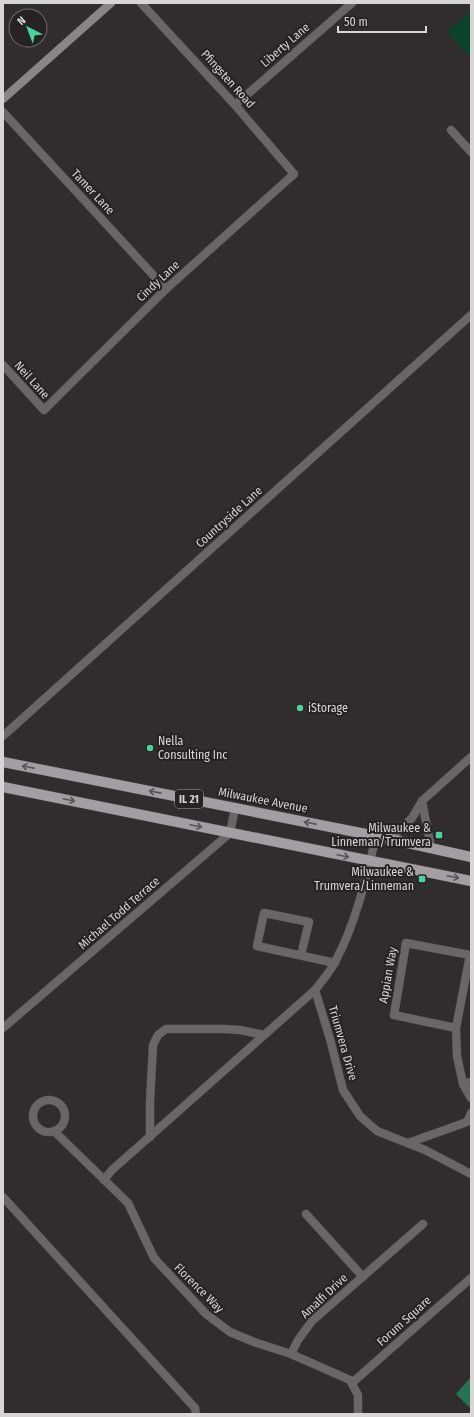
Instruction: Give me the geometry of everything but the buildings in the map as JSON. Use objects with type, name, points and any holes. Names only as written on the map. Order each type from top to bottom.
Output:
[{"type":"main road","points":[[3,99],[110,3]]},
{"type":"main road","name":"Milwaukee Avenue","points":[[3,762],[376,836],[471,857]]},
{"type":"main road","name":"IL 21","points":[[3,787],[471,881]]},
{"type":"street","name":"Pfingsten Road","points":[[141,3],[235,105],[294,174]]},
{"type":"street","name":"Liberty Lane","points":[[235,105],[352,3]]},
{"type":"street","name":"Tamer Lane","points":[[3,112],[166,289]]},
{"type":"street","points":[[451,130],[471,152]]},
{"type":"street","name":"Cindy Lane","points":[[44,410],[166,289],[294,174]]},
{"type":"street","name":"Countryside Lane","points":[[3,736],[471,315]]},
{"type":"street","name":"Neil Lane","points":[[3,365],[44,410]]},
{"type":"street","points":[[390,839],[412,818],[422,801],[471,757]]},
{"type":"street","points":[[422,801],[431,848]]},
{"type":"street","points":[[230,833],[235,808]]},
{"type":"street","name":"Michael Todd Terrace","points":[[3,1028],[230,833]]},
{"type":"street","points":[[54,1131],[104,1180],[112,1170],[315,990],[335,963],[354,919],[376,836]]},
{"type":"street","points":[[301,955],[308,922],[264,912],[257,946],[335,963]]},
{"type":"street","name":"Appian Way","points":[[456,1028],[394,1015],[406,943],[470,955],[456,1028],[457,1056],[471,1098]]},
{"type":"street","name":"Triumvera Drive","points":[[315,990],[344,1090],[360,1116],[377,1130],[425,1150],[471,1174]]},
{"type":"street","points":[[150,1137],[153,1045],[158,1035],[166,1029],[212,1029],[240,1030],[264,1035]]},
{"type":"street","points":[[408,1143],[467,1122],[471,1113]]},
{"type":"street","name":"Florence Way","points":[[104,1180],[128,1203],[154,1258],[206,1314],[230,1332],[254,1342],[291,1354],[353,1382]]},
{"type":"street","points":[[3,1197],[195,1408],[196,1414]]},
{"type":"street","name":"Amalfi Drive","points":[[306,1214],[363,1277]]},
{"type":"street","name":"Amalfi Drive","points":[[291,1354],[298,1340],[312,1321],[423,1224]]},
{"type":"street","name":"Forum Square","points":[[353,1382],[471,1278]]},
{"type":"street","points":[[353,1382],[358,1395],[358,1414]]},
{"type":"shaded area","points":[[471,11],[471,58],[447,32]]},
{"type":"shaded area","points":[[471,1377],[471,1409],[456,1394]]},
{"type":"place","name":"iStorage","points":[[300,708]]},
{"type":"place","name":"Nella Consulting Inc","points":[[150,748]]},
{"type":"place","name":"Milwaukee & Linneman/Trumvera","points":[[439,835]]},
{"type":"place","name":"Milwaukee & Trumvera/Linneman","points":[[422,879]]}]
